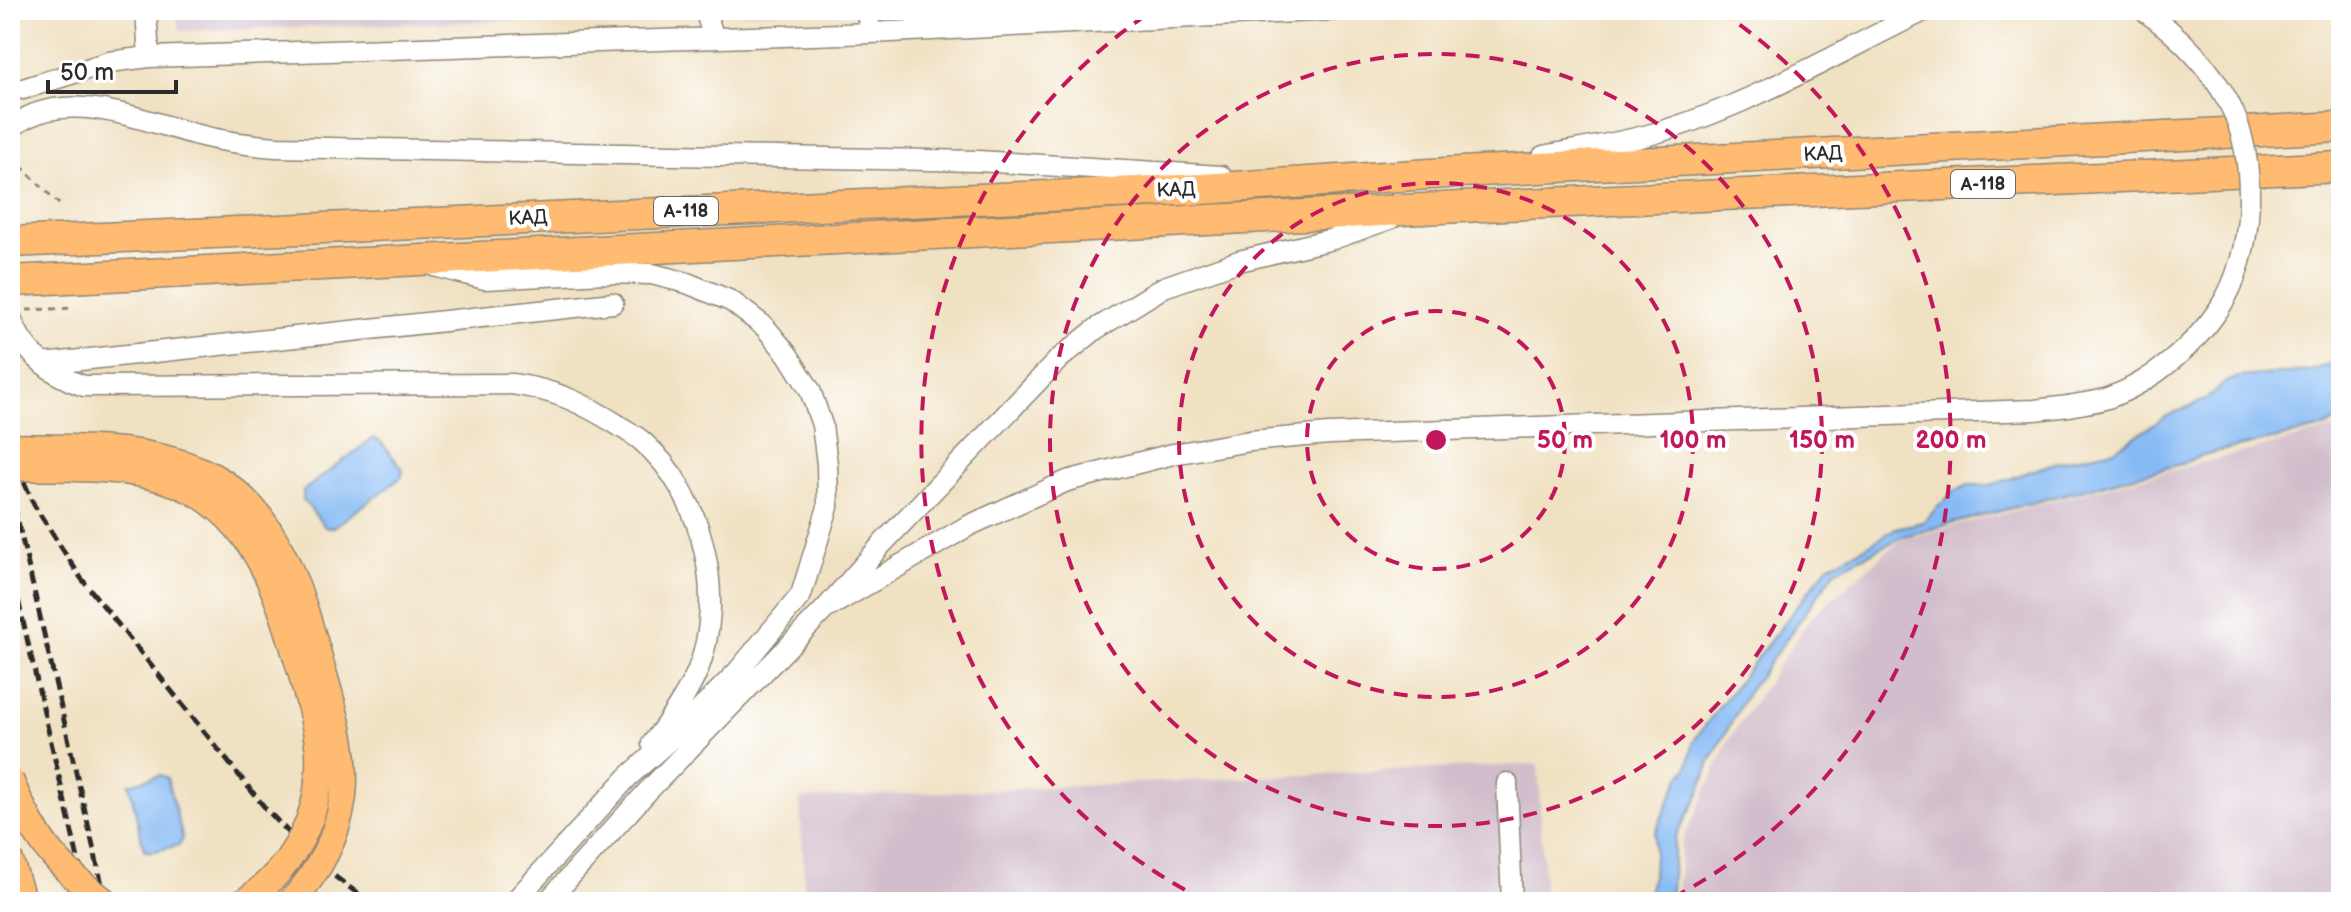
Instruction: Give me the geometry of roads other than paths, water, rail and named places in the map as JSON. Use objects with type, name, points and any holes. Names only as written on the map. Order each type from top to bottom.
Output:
[{"type":"highway","name":"КАД","points":[[10,242],[1202,189],[1461,172],[2341,127]]},
{"type":"highway","name":"КАД","points":[[10,281],[1412,210],[2341,167]]},
{"type":"main road","points":[[10,447],[120,451],[159,456],[186,465],[214,477],[235,492],[272,536],[298,589],[309,622],[330,694],[343,763],[343,793],[338,824],[329,849],[308,883],[291,902]]},
{"type":"main road","points":[[10,467],[118,471],[175,483],[220,509],[239,529],[261,562],[288,627],[309,700],[318,744],[319,771],[306,832],[294,852],[263,889],[244,902]]},
{"type":"main road","points":[[10,780],[24,813],[47,852],[74,880],[106,902]]},
{"type":"main road","points":[[10,861],[23,902]]},
{"type":"street","points":[[146,10],[149,57]]},
{"type":"street","points":[[705,10],[714,38]]},
{"type":"street","points":[[866,10],[871,33]]},
{"type":"street","points":[[23,89],[109,62],[149,57],[871,33],[1043,18],[1334,10]]},
{"type":"street","points":[[1461,172],[1653,133],[1723,107],[1790,77],[1926,10]]},
{"type":"street","points":[[825,609],[968,526],[1067,481],[1173,454],[1250,441],[1329,434],[2019,411],[2069,406],[2111,397],[2171,362],[2219,308],[2236,274],[2246,231],[2250,190],[2245,146],[2230,105],[2206,65],[2172,30],[2143,10]]},
{"type":"street","points":[[10,129],[17,122],[49,110],[83,108],[111,111],[236,144],[277,147],[978,161],[1305,181]]},
{"type":"street","points":[[547,902],[647,792],[825,609],[1014,405],[1059,359],[1096,329],[1164,287],[1239,261],[1333,239],[1412,210]]},
{"type":"street","points":[[416,261],[485,279],[605,273],[652,274],[687,283],[731,301],[765,327],[788,355],[810,390],[822,425],[828,507],[801,595],[738,671],[628,777]]},
{"type":"street","points":[[43,364],[613,303]]},
{"type":"street","points":[[15,313],[18,335],[43,364],[62,379],[84,386],[512,384],[545,389],[579,401],[643,442],[671,473],[690,509],[705,550],[710,593],[707,638],[697,672],[667,725],[628,777],[514,902]]},
{"type":"street","points":[[1507,783],[1512,902]]},
{"type":"water","points":[[2341,361],[2341,418],[2327,427],[2203,455],[2181,464],[1904,536],[1836,570],[1746,695],[1710,762],[1699,794],[1675,838],[1670,902],[1645,902],[1653,875],[1655,833],[1680,777],[1688,767],[1694,740],[1828,566],[1896,528],[1923,522],[1954,491],[1968,485],[1992,485],[2057,462],[2114,450],[2167,416],[2205,400],[2226,382],[2239,377],[2310,371]]},
{"type":"water","points":[[373,438],[380,441],[403,469],[402,477],[334,527],[326,528],[303,500],[303,491]]},
{"type":"water","points":[[160,775],[167,778],[183,839],[179,845],[151,852],[144,850],[129,784]]},
{"type":"railway","points":[[10,449],[34,505],[81,578],[266,809],[321,866],[369,902]]},
{"type":"railway","points":[[10,487],[106,902]]},
{"type":"railway","points":[[10,565],[88,902]]}]
